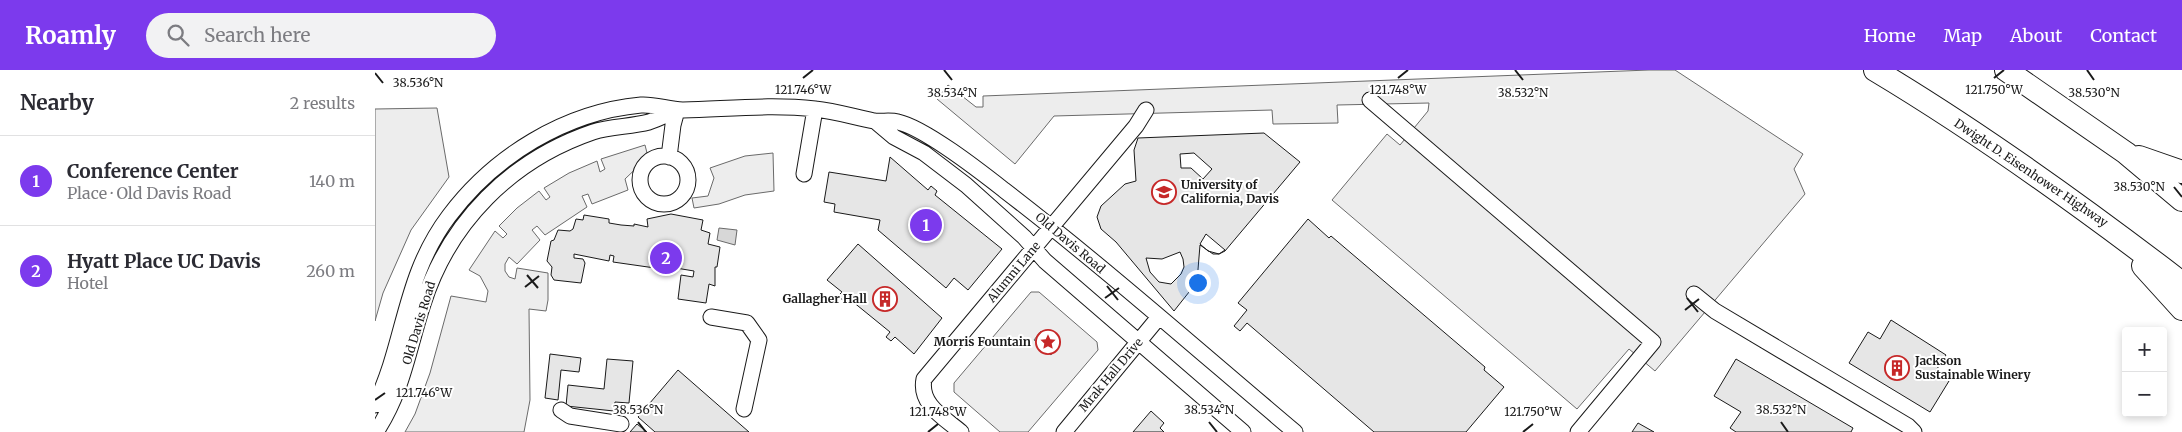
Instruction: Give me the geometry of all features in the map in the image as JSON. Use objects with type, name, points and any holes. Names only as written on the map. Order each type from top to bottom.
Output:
[{"type":"highway","name":"Dwight D. Eisenhower Highway","points":[[1876,71],[2010,156],[2100,220],[2182,283]]},
{"type":"highway","points":[[2009,72],[2126,153],[2182,200]]},
{"type":"highway","points":[[2126,153],[2182,172]]},
{"type":"highway","points":[[2100,220],[2182,309]]},
{"type":"street","points":[[1370,100],[1653,342],[1601,402],[1578,432]]},
{"type":"street","name":"Old Davis Road","points":[[375,405],[389,371],[418,269],[430,245],[448,217],[479,182],[512,154],[533,140],[587,116],[645,105],[677,110],[775,107],[815,109],[875,121],[898,122],[924,135],[982,173],[1052,227],[1295,432]]},
{"type":"street","points":[[804,174],[815,109]]},
{"type":"street","points":[[669,157],[677,110]]},
{"type":"street","name":"Old Davis Road","points":[[376,432],[395,398],[403,377],[432,278],[458,230],[475,210],[511,176],[540,155],[563,144],[617,126],[648,122],[677,110]]},
{"type":"street","name":"Alumni Lane","points":[[961,432],[926,401],[923,393],[925,379],[1135,126],[1146,110]]},
{"type":"street","name":"Old Davis Road","points":[[875,121],[894,137],[924,153],[967,185],[1024,237],[1045,261],[1243,432]]},
{"type":"street","points":[[1694,294],[1715,311],[1900,421],[1914,432]]},
{"type":"street","name":"Mrak Hall Drive","points":[[1064,432],[1159,317]]},
{"type":"street","points":[[711,318],[747,323],[759,340],[744,409]]},
{"type":"street","points":[[561,410],[570,416],[621,424]]},
{"type":"shaded area","points":[[1675,70],[1803,154],[1794,169],[1805,194],[1655,371],[1629,349],[1577,409],[1332,200],[1387,134],[1400,145],[1428,111],[1429,103],[1337,105],[1338,123],[1273,124],[1272,110],[1054,116],[1015,164],[937,99],[948,85],[976,107],[983,107],[983,96]]},
{"type":"shaded area","points":[[437,108],[449,177],[411,230],[383,293],[375,321],[375,109]]},
{"type":"shaded area","points":[[645,145],[648,157],[625,179],[628,190],[592,204],[588,194],[582,196],[587,207],[545,235],[537,226],[532,230],[540,240],[517,264],[509,257],[505,264],[505,271],[509,277],[515,279],[517,268],[548,273],[546,311],[529,309],[530,400],[524,432],[405,432],[415,414],[430,373],[451,296],[486,302],[488,291],[480,276],[469,270],[495,231],[503,238],[507,234],[499,226],[517,208],[539,191],[546,200],[550,197],[544,188],[569,173],[597,161],[600,172],[605,169],[601,159]]},
{"type":"shaded area","points":[[773,153],[774,191],[745,195],[719,204],[694,208],[692,198],[708,196],[714,178],[710,168],[745,156]]},
{"type":"shaded area","points":[[719,228],[737,230],[735,245],[717,240]]},
{"type":"shaded area","points":[[1031,292],[1039,292],[1097,342],[1098,350],[1028,432],[1000,432],[954,392],[954,383]]},
{"type":"shaded area","points":[[1041,331],[1058,346],[1051,355],[1034,340]]},
{"type":"building","points":[[1264,133],[1300,162],[1225,251],[1219,254],[1225,250],[1206,234],[1200,244],[1205,249],[1200,245],[1197,282],[1174,311],[1116,242],[1101,229],[1097,217],[1101,206],[1125,184],[1136,181],[1134,150],[1138,138]],"holes":[[[1194,153],[1212,169],[1203,179],[1191,168],[1181,168],[1180,154]],[[1180,252],[1183,259],[1184,267],[1181,274],[1171,284],[1159,282],[1150,272],[1146,258],[1162,259]]]},
{"type":"building","points":[[890,157],[928,190],[931,186],[937,191],[935,195],[1002,249],[968,290],[954,278],[946,288],[878,230],[880,220],[834,212],[835,204],[824,202],[829,172],[886,181]]},
{"type":"building","points":[[671,214],[703,220],[701,230],[710,233],[708,244],[720,247],[717,267],[715,267],[715,286],[709,284],[706,303],[678,299],[681,275],[693,277],[694,271],[676,268],[676,271],[613,262],[614,256],[610,255],[609,261],[574,254],[574,258],[583,259],[585,263],[581,283],[554,280],[551,275],[552,267],[547,261],[551,241],[554,240],[558,230],[570,231],[573,229],[576,219],[583,220],[584,215],[609,219],[609,223],[634,226],[634,224],[648,227],[647,219]]},
{"type":"building","points":[[1308,219],[1329,238],[1331,236],[1485,367],[1484,370],[1504,387],[1466,432],[1374,432],[1247,323],[1240,331],[1234,326],[1247,310],[1238,303]]},
{"type":"building","name":"Gallagher Hall","points":[[858,244],[942,318],[914,354],[895,337],[891,341],[886,337],[890,332],[847,297],[844,301],[838,296],[842,292],[827,280]]},
{"type":"building","name":"Jackson Sustainable Winery","points":[[1891,320],[1946,355],[1935,372],[1949,381],[1930,412],[1849,363],[1868,332],[1880,339]]},
{"type":"building","points":[[550,354],[581,358],[579,372],[561,370],[558,400],[545,398]]},
{"type":"building","points":[[607,359],[633,361],[629,403],[615,402],[614,411],[566,406],[568,385],[604,389]]},
{"type":"building","points":[[1736,359],[1853,428],[1851,432],[1736,432],[1730,428],[1741,412],[1714,396]]},
{"type":"building","points":[[678,370],[749,432],[655,432],[638,417]]},
{"type":"building","points":[[1151,411],[1164,423],[1160,428],[1164,432],[1133,432]]},
{"type":"building","points":[[1638,423],[1654,432],[1632,432]]},
{"type":"building","points":[[637,424],[647,432],[630,432]]},
{"type":"place","name":"University of California, Davis","points":[[1164,192]]},
{"type":"place","name":"Conference Center","points":[[926,225]]},
{"type":"place","name":"Hyatt Place UC Davis","points":[[666,258]]},
{"type":"place","name":"Gallagher Hall","points":[[885,299]]},
{"type":"place","name":"Morris Fountain","points":[[1048,342]]},
{"type":"place","name":"Jackson Sustainable Winery","points":[[1897,368]]}]
